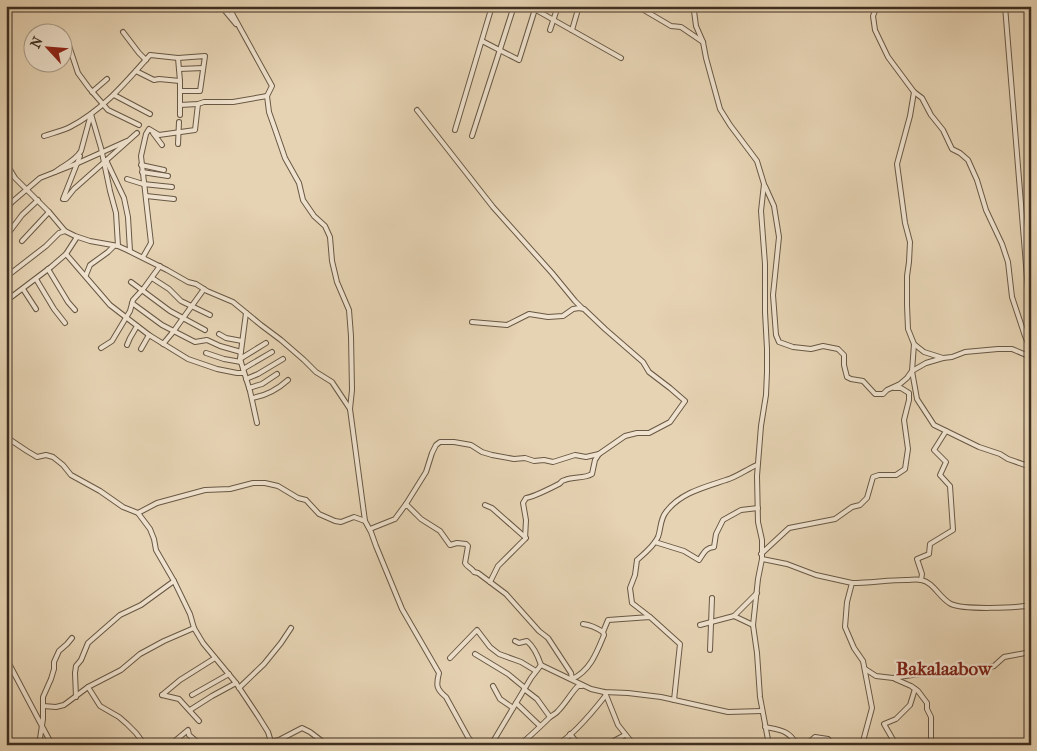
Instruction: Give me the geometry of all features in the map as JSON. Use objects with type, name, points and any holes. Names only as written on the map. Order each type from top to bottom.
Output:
[{"type":"street","points":[[221,6],[242,32]]},
{"type":"street","points":[[230,6],[229,8],[272,86],[267,96],[269,112],[285,158],[299,183],[303,200],[314,216],[325,226],[330,238],[332,261],[337,282],[349,310],[352,390],[350,409],[365,521],[402,608],[439,673],[437,686],[446,697],[474,745]]},
{"type":"street","points":[[455,130],[492,6]]},
{"type":"street","points":[[472,136],[514,6]]},
{"type":"street","points":[[529,6],[536,8],[621,58]]},
{"type":"street","points":[[550,30],[558,6]]},
{"type":"street","points":[[572,30],[579,6]]},
{"type":"street","points":[[637,6],[671,26],[681,28],[703,42]]},
{"type":"street","points":[[691,6],[694,11],[696,26],[703,42],[720,109],[757,161],[764,184],[774,206],[779,237],[773,296],[776,335],[780,342],[793,347],[811,349],[822,346],[838,349],[844,355],[847,377],[862,381],[878,395],[900,384],[912,371],[926,363],[965,352],[998,349],[1012,350],[1031,356]]},
{"type":"street","points":[[877,6],[873,16],[875,30],[888,57],[914,92],[922,98],[943,130],[952,149],[968,160],[977,180],[986,210],[1008,262],[1012,297],[1024,336],[1031,350]]},
{"type":"street","points":[[1005,6],[1031,327]]},
{"type":"street","points":[[482,41],[519,60],[536,8]]},
{"type":"street","points":[[123,32],[146,60]]},
{"type":"street","points":[[72,55],[78,73],[108,110],[139,126]]},
{"type":"street","points":[[44,136],[67,128],[91,114],[114,95],[150,55],[178,58],[205,56],[200,91],[180,91]]},
{"type":"street","points":[[178,58],[180,115]]},
{"type":"street","points":[[179,69],[203,68]]},
{"type":"street","points":[[136,71],[154,80],[180,81]]},
{"type":"street","points":[[92,92],[107,80]]},
{"type":"street","points":[[914,92],[898,164],[905,223],[910,242],[907,276],[908,330],[914,344],[912,371],[917,399]]},
{"type":"street","points":[[114,95],[150,114]]},
{"type":"street","points":[[180,104],[233,102],[267,96]]},
{"type":"street","points":[[143,257],[151,243],[141,156],[149,129],[159,135],[195,130],[198,104]]},
{"type":"street","points":[[417,110],[494,207],[575,301],[644,362],[649,372],[685,401],[670,422],[649,433],[625,436],[599,454],[595,460],[592,474],[588,477],[574,477],[564,480],[532,497],[526,498],[524,501],[526,538],[498,566],[490,582]]},
{"type":"street","points":[[91,114],[82,151],[63,199],[66,199],[74,189],[137,133]]},
{"type":"street","points":[[91,114],[105,162],[116,213],[116,246]]},
{"type":"street","points":[[178,144],[179,122]]},
{"type":"street","points":[[152,131],[162,146]]},
{"type":"street","points":[[6,209],[40,178],[130,140]]},
{"type":"street","points":[[55,172],[71,162],[82,151]]},
{"type":"street","points":[[105,162],[124,198],[128,217],[130,251]]},
{"type":"street","points":[[6,163],[15,178],[50,212],[65,231],[90,241],[130,251],[188,282],[234,302],[281,340],[316,372],[332,382],[350,409]]},
{"type":"street","points":[[142,165],[164,170]]},
{"type":"street","points":[[142,172],[168,176]]},
{"type":"street","points":[[127,179],[143,184],[172,187]]},
{"type":"street","points":[[764,184],[762,211],[767,372],[757,465],[758,522],[762,540],[762,559],[753,625],[762,711],[769,745]]},
{"type":"street","points":[[146,196],[174,199]]},
{"type":"street","points":[[10,231],[22,215],[38,200]]},
{"type":"street","points":[[22,240],[50,212]]},
{"type":"street","points":[[6,277],[46,246],[59,233],[65,231]]},
{"type":"street","points":[[6,301],[66,254],[77,237]]},
{"type":"street","points":[[86,276],[90,265],[116,246]]},
{"type":"street","points":[[66,254],[110,305],[149,335],[188,359],[228,371],[243,371],[272,352]]},
{"type":"street","points":[[101,348],[112,341],[130,311],[133,300],[143,290],[160,266]]},
{"type":"street","points":[[48,269],[75,310]]},
{"type":"street","points":[[36,278],[54,309],[66,323]]},
{"type":"street","points":[[152,278],[181,300],[210,315]]},
{"type":"street","points":[[131,282],[182,319],[205,330]]},
{"type":"street","points":[[23,289],[36,309]]},
{"type":"street","points":[[163,344],[204,289]]},
{"type":"street","points":[[132,303],[173,332],[195,342],[206,340],[241,352]]},
{"type":"street","points":[[472,322],[507,325],[529,314],[548,317],[563,316],[573,309],[584,309]]},
{"type":"street","points":[[246,313],[240,361],[252,398],[257,423]]},
{"type":"street","points":[[127,345],[137,326]]},
{"type":"street","points":[[219,334],[226,338],[242,341]]},
{"type":"street","points":[[141,350],[149,335]]},
{"type":"street","points":[[206,353],[224,359],[240,361],[266,343]]},
{"type":"street","points":[[914,344],[924,352],[943,358]]},
{"type":"street","points":[[246,378],[258,374],[282,359]]},
{"type":"street","points":[[249,388],[262,384],[277,374]]},
{"type":"street","points":[[252,398],[268,393],[288,380]]},
{"type":"street","points":[[892,387],[901,388],[917,399],[934,425],[979,447],[1031,467]]},
{"type":"street","points":[[761,554],[789,528],[835,519],[852,507],[860,505],[867,498],[873,477],[878,475],[896,475],[905,469],[908,449],[904,420],[909,393]]},
{"type":"street","points":[[921,580],[922,574],[917,559],[929,554],[930,544],[953,530],[950,486],[940,475],[946,462],[934,450],[946,431]]},
{"type":"street","points":[[6,437],[37,457],[46,455],[53,457],[71,475],[100,491],[123,507],[138,513],[150,529],[156,550],[174,581],[190,614],[194,628],[203,643],[236,683],[268,732],[272,743],[302,728],[327,745]]},
{"type":"street","points":[[370,529],[395,519],[426,472],[432,453],[440,442],[454,442],[472,446],[492,455],[514,459],[524,458],[534,461],[544,460],[553,462],[569,456],[586,457],[599,454]]},
{"type":"street","points":[[674,700],[680,644],[632,603],[630,588],[635,575],[637,560],[658,537],[663,516],[675,503],[691,493],[712,484],[728,480],[757,465]]},
{"type":"street","points":[[138,513],[156,503],[205,490],[230,489],[253,483],[265,483],[278,486],[298,498],[306,500],[319,514],[335,521],[341,522],[354,517],[365,521]]},
{"type":"street","points":[[406,504],[421,519],[440,531],[448,544],[457,543],[468,546],[466,565],[506,594],[539,632],[551,641],[571,673],[572,679]]},
{"type":"street","points":[[484,505],[492,508],[526,538]]},
{"type":"street","points":[[654,542],[684,551],[699,560],[704,551],[714,547],[716,534],[723,520],[740,510],[758,508]]},
{"type":"street","points":[[762,559],[787,564],[816,575],[852,583],[921,580],[928,582],[945,600],[958,606],[1021,607],[1031,605]]},
{"type":"street","points":[[76,697],[76,666],[81,660],[88,643],[120,614],[141,605],[174,581]]},
{"type":"street","points":[[852,583],[847,602],[845,627],[854,648],[863,661],[872,708],[862,745]]},
{"type":"street","points":[[700,625],[734,616],[757,593]]},
{"type":"street","points":[[710,650],[712,598]]},
{"type":"street","points":[[734,616],[753,625]]},
{"type":"street","points":[[572,679],[587,668],[602,641],[603,632],[608,620],[650,617]]},
{"type":"street","points":[[583,624],[603,632]]},
{"type":"street","points":[[43,706],[56,707],[64,705],[88,687],[121,670],[140,654],[194,628]]},
{"type":"street","points":[[239,688],[264,664],[291,628]]},
{"type":"street","points":[[450,658],[478,630],[490,647],[500,654],[536,671]]},
{"type":"street","points":[[39,745],[42,728],[43,697],[51,679],[54,662],[59,651],[72,638]]},
{"type":"street","points":[[515,641],[519,643],[527,641],[538,656],[541,665],[605,694],[634,693],[728,712],[762,711]]},
{"type":"street","points":[[865,669],[876,676],[893,678],[986,668],[994,666],[1004,657],[1031,652]]},
{"type":"street","points":[[475,654],[508,674],[525,688],[537,699],[550,717]]},
{"type":"street","points":[[6,658],[52,745]]},
{"type":"street","points":[[199,721],[179,699],[162,695],[180,680],[215,658]]},
{"type":"street","points":[[491,745],[541,665]]},
{"type":"street","points":[[192,695],[229,674]]},
{"type":"street","points":[[893,678],[911,686],[927,702],[927,709],[931,717],[931,741],[929,745]]},
{"type":"street","points":[[190,710],[236,683]]},
{"type":"street","points":[[520,745],[550,717],[557,713],[578,686],[584,685]]},
{"type":"street","points":[[493,686],[500,699],[513,708]]},
{"type":"street","points":[[88,687],[100,706],[119,717],[136,733],[145,745]]},
{"type":"street","points":[[896,745],[884,724],[896,719],[910,705],[915,689]]},
{"type":"street","points":[[556,745],[565,739],[597,706],[605,694]]},
{"type":"street","points":[[605,694],[618,725],[634,745]]},
{"type":"street","points":[[516,703],[540,726]]},
{"type":"street","points":[[765,727],[784,730],[794,738],[797,745]]},
{"type":"street","points":[[170,745],[188,730],[189,735],[201,745]]},
{"type":"street","points":[[570,734],[579,745]]},
{"type":"street","points":[[606,745],[625,735]]},
{"type":"street","points":[[806,745],[815,737],[828,739],[833,745]]},
{"type":"district","name":"Bakalaabow","points":[[944,669]]}]
